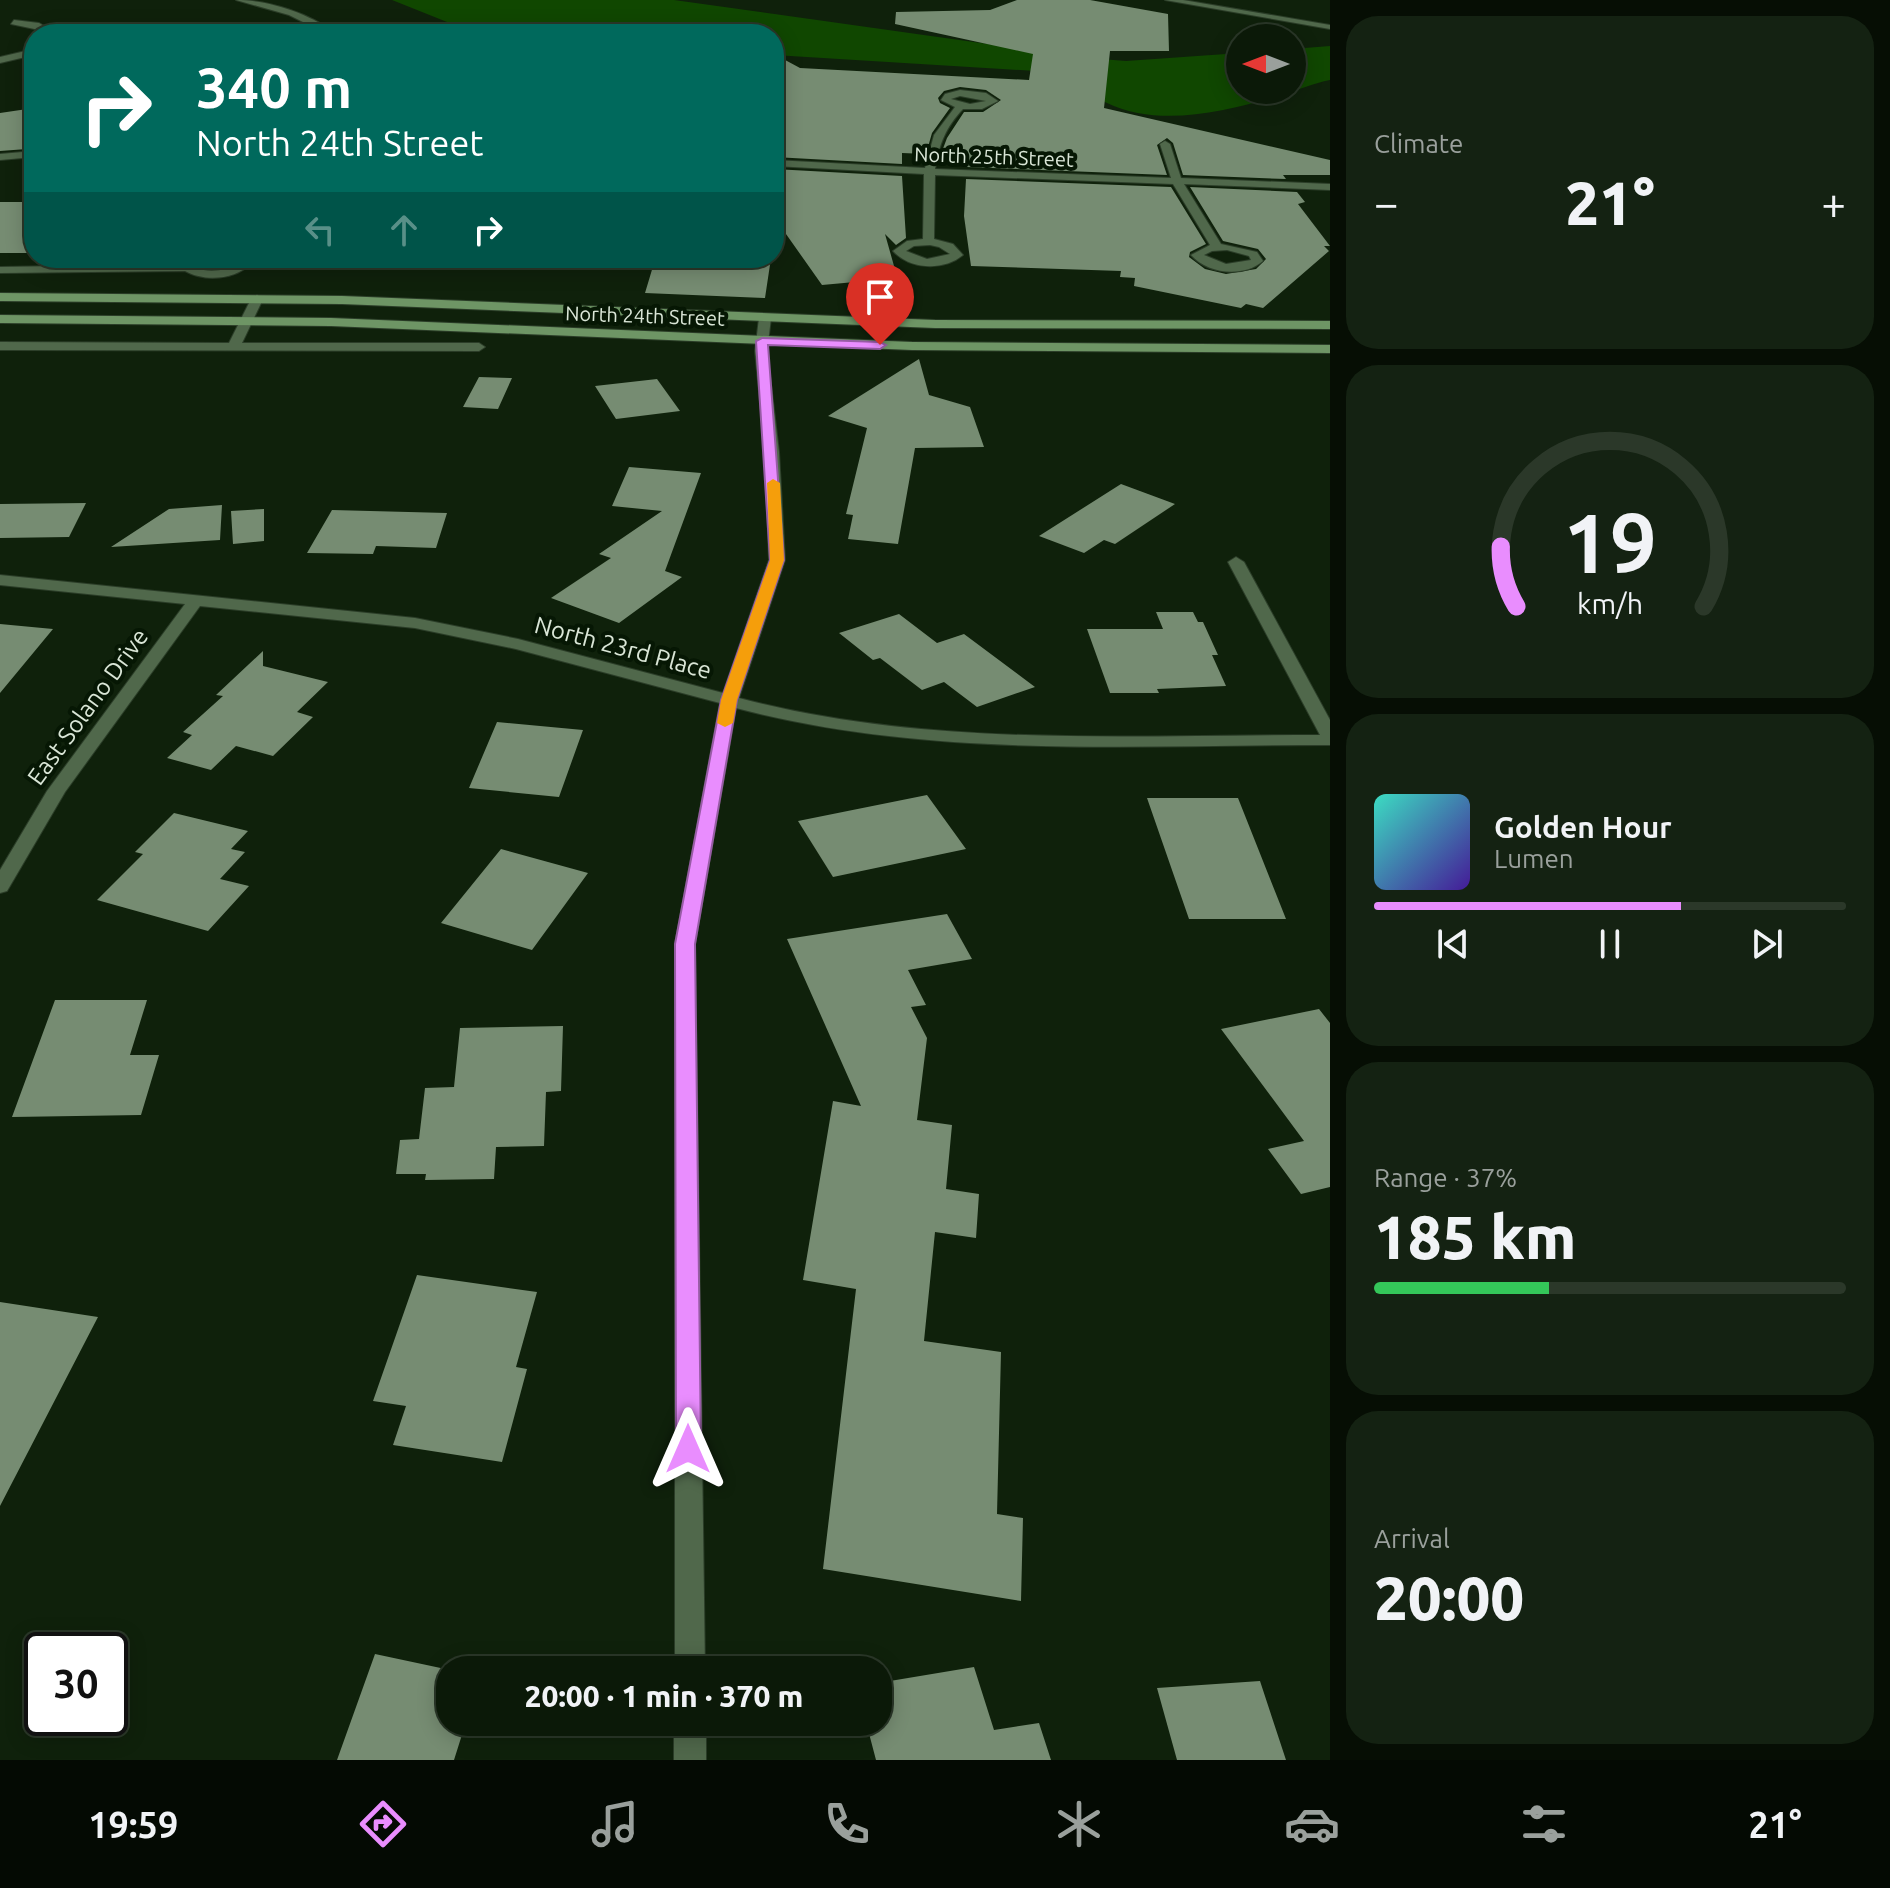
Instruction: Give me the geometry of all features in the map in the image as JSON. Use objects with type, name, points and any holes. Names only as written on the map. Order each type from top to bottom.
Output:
[{"type":"main road","name":"North 24th Street","points":[[0,297],[257,299],[962,324],[1330,325]]},
{"type":"main road","name":"North 24th Street","points":[[0,319],[247,320],[926,347],[1330,349]]},
{"type":"street","points":[[240,0],[292,13],[313,24]]},
{"type":"street","points":[[1169,0],[1330,27]]},
{"type":"street","points":[[14,22],[29,24]]},
{"type":"street","points":[[0,60],[24,54]]},
{"type":"street","points":[[928,242],[929,172],[938,131],[961,106]]},
{"type":"street","points":[[1165,144],[1177,182],[1217,247]]},
{"type":"street","points":[[0,157],[24,155]]},
{"type":"street","name":"North 25th Street","points":[[784,164],[1330,187]]},
{"type":"street","name":"North 25th Street","points":[[784,168],[809,167]]},
{"type":"street","points":[[0,270],[164,268]]},
{"type":"street","points":[[197,268],[203,274],[237,268]]},
{"type":"street","points":[[234,346],[257,299]]},
{"type":"street","points":[[690,1656],[685,944],[729,700],[777,560],[762,341],[765,318]]},
{"type":"street","points":[[0,346],[479,347]]},
{"type":"street","points":[[1236,562],[1330,738]]},
{"type":"street","name":"North 23rd Place","points":[[0,580],[415,623],[465,632],[729,700],[853,726],[960,737],[1330,738]]},
{"type":"street","name":"East Solano Drive","points":[[0,887],[72,767],[196,600]]},
{"type":"street","points":[[690,1736],[690,1760]]},
{"type":"green space","points":[[392,0],[674,0],[1088,58],[1126,61],[1226,54],[1226,104],[1248,104],[1195,114],[1150,115],[1107,103],[1069,73],[784,56],[784,24],[452,24]]},
{"type":"green space","points":[[1330,46],[1330,80],[1306,87],[1306,48]]},
{"type":"building","points":[[1017,0],[1090,0],[1168,14],[1169,51],[1110,51],[1104,108],[1330,160],[1330,175],[1283,175],[1286,179],[1183,175],[1173,143],[1167,138],[1157,145],[1167,175],[967,167],[967,155],[941,154],[947,138],[964,112],[983,112],[1001,100],[986,90],[960,87],[944,91],[938,98],[940,103],[950,108],[932,133],[926,154],[902,153],[902,164],[784,158],[784,59],[800,68],[1029,80],[1033,54],[895,24],[896,12],[990,10]]},
{"type":"building","points":[[24,109],[24,149],[0,151],[0,113]]},
{"type":"building","points":[[784,170],[902,176],[906,238],[896,245],[885,234],[903,298],[868,301],[855,282],[822,285],[784,231]]},
{"type":"building","points":[[966,179],[1171,187],[1206,244],[1190,252],[1189,257],[1205,269],[1226,274],[1256,269],[1266,259],[1258,249],[1223,241],[1190,187],[1297,192],[1305,202],[1298,204],[1330,246],[1324,246],[1329,251],[1263,308],[1246,304],[1241,308],[1134,286],[1135,278],[1120,277],[1121,271],[971,266],[964,216]]},
{"type":"building","points":[[0,202],[24,202],[24,253],[0,253]]},
{"type":"building","points":[[652,268],[770,268],[765,298],[645,293]]},
{"type":"building","points":[[919,359],[929,395],[970,407],[984,447],[915,448],[898,544],[848,539],[853,515],[846,514],[867,428],[828,416]]},
{"type":"building","points":[[479,377],[512,378],[498,409],[463,407]]},
{"type":"building","points":[[657,379],[680,411],[616,419],[595,386]]},
{"type":"building","points":[[629,467],[701,473],[665,571],[682,577],[619,623],[551,598],[611,558],[599,554],[662,511],[612,506]]},
{"type":"building","points":[[1121,484],[1175,504],[1115,544],[1104,540],[1084,553],[1039,536]]},
{"type":"building","points":[[86,503],[69,537],[0,538],[0,504]]},
{"type":"building","points":[[222,505],[220,540],[111,547],[169,509]]},
{"type":"building","points":[[264,509],[264,541],[233,544],[231,511]]},
{"type":"building","points":[[332,510],[447,513],[436,548],[376,546],[373,554],[307,553]]},
{"type":"building","points":[[1156,612],[1193,612],[1198,622],[1203,622],[1218,655],[1212,655],[1226,686],[1157,689],[1159,693],[1110,693],[1087,629],[1163,629]]},
{"type":"building","points":[[899,614],[937,643],[964,634],[1035,687],[977,707],[944,682],[922,690],[880,658],[873,660],[839,633]]},
{"type":"building","points":[[0,624],[53,629],[0,693]]},
{"type":"building","points":[[263,651],[263,666],[328,682],[297,712],[313,717],[273,756],[236,746],[211,770],[167,758],[192,735],[183,732],[223,696],[216,695]]},
{"type":"building","points":[[497,722],[583,730],[559,797],[469,788]]},
{"type":"building","points":[[927,795],[966,849],[833,877],[798,821]]},
{"type":"building","points":[[1147,798],[1238,798],[1286,919],[1189,919]]},
{"type":"building","points":[[174,813],[248,831],[231,849],[245,852],[220,879],[249,886],[208,931],[97,900],[143,854],[135,852]]},
{"type":"building","points":[[501,849],[588,873],[532,950],[441,923]]},
{"type":"building","points":[[947,914],[972,959],[908,970],[926,1005],[911,1007],[927,1038],[917,1120],[952,1125],[946,1189],[979,1194],[976,1238],[935,1232],[924,1341],[1001,1352],[997,1514],[1023,1518],[1021,1601],[823,1569],[856,1289],[803,1280],[833,1101],[861,1106],[787,939]]},
{"type":"building","points":[[55,1000],[147,1000],[130,1055],[159,1055],[141,1115],[12,1117]]},
{"type":"building","points":[[1319,1009],[1330,1023],[1330,1187],[1301,1194],[1268,1149],[1304,1141],[1221,1029]]},
{"type":"building","points":[[563,1026],[561,1091],[546,1092],[544,1146],[496,1147],[494,1179],[425,1180],[426,1174],[396,1174],[400,1140],[419,1139],[425,1088],[454,1087],[460,1028]]},
{"type":"building","points":[[417,1275],[537,1292],[516,1367],[527,1369],[502,1462],[393,1445],[406,1406],[373,1401]]},
{"type":"building","points":[[0,1302],[98,1317],[0,1506]]},
{"type":"building","points":[[375,1654],[436,1667],[436,1736],[462,1736],[454,1760],[337,1760]]},
{"type":"building","points":[[974,1667],[994,1730],[1039,1723],[1051,1760],[876,1760],[870,1736],[892,1736],[892,1681]]},
{"type":"building","points":[[1260,1681],[1286,1760],[1177,1760],[1157,1688]]},
{"type":"slow traffic","points":[[725,723],[729,700],[777,560],[773,483]]},
{"type":"route","points":[[688,1449],[685,944],[729,700],[777,560],[762,341],[880,345]]}]
